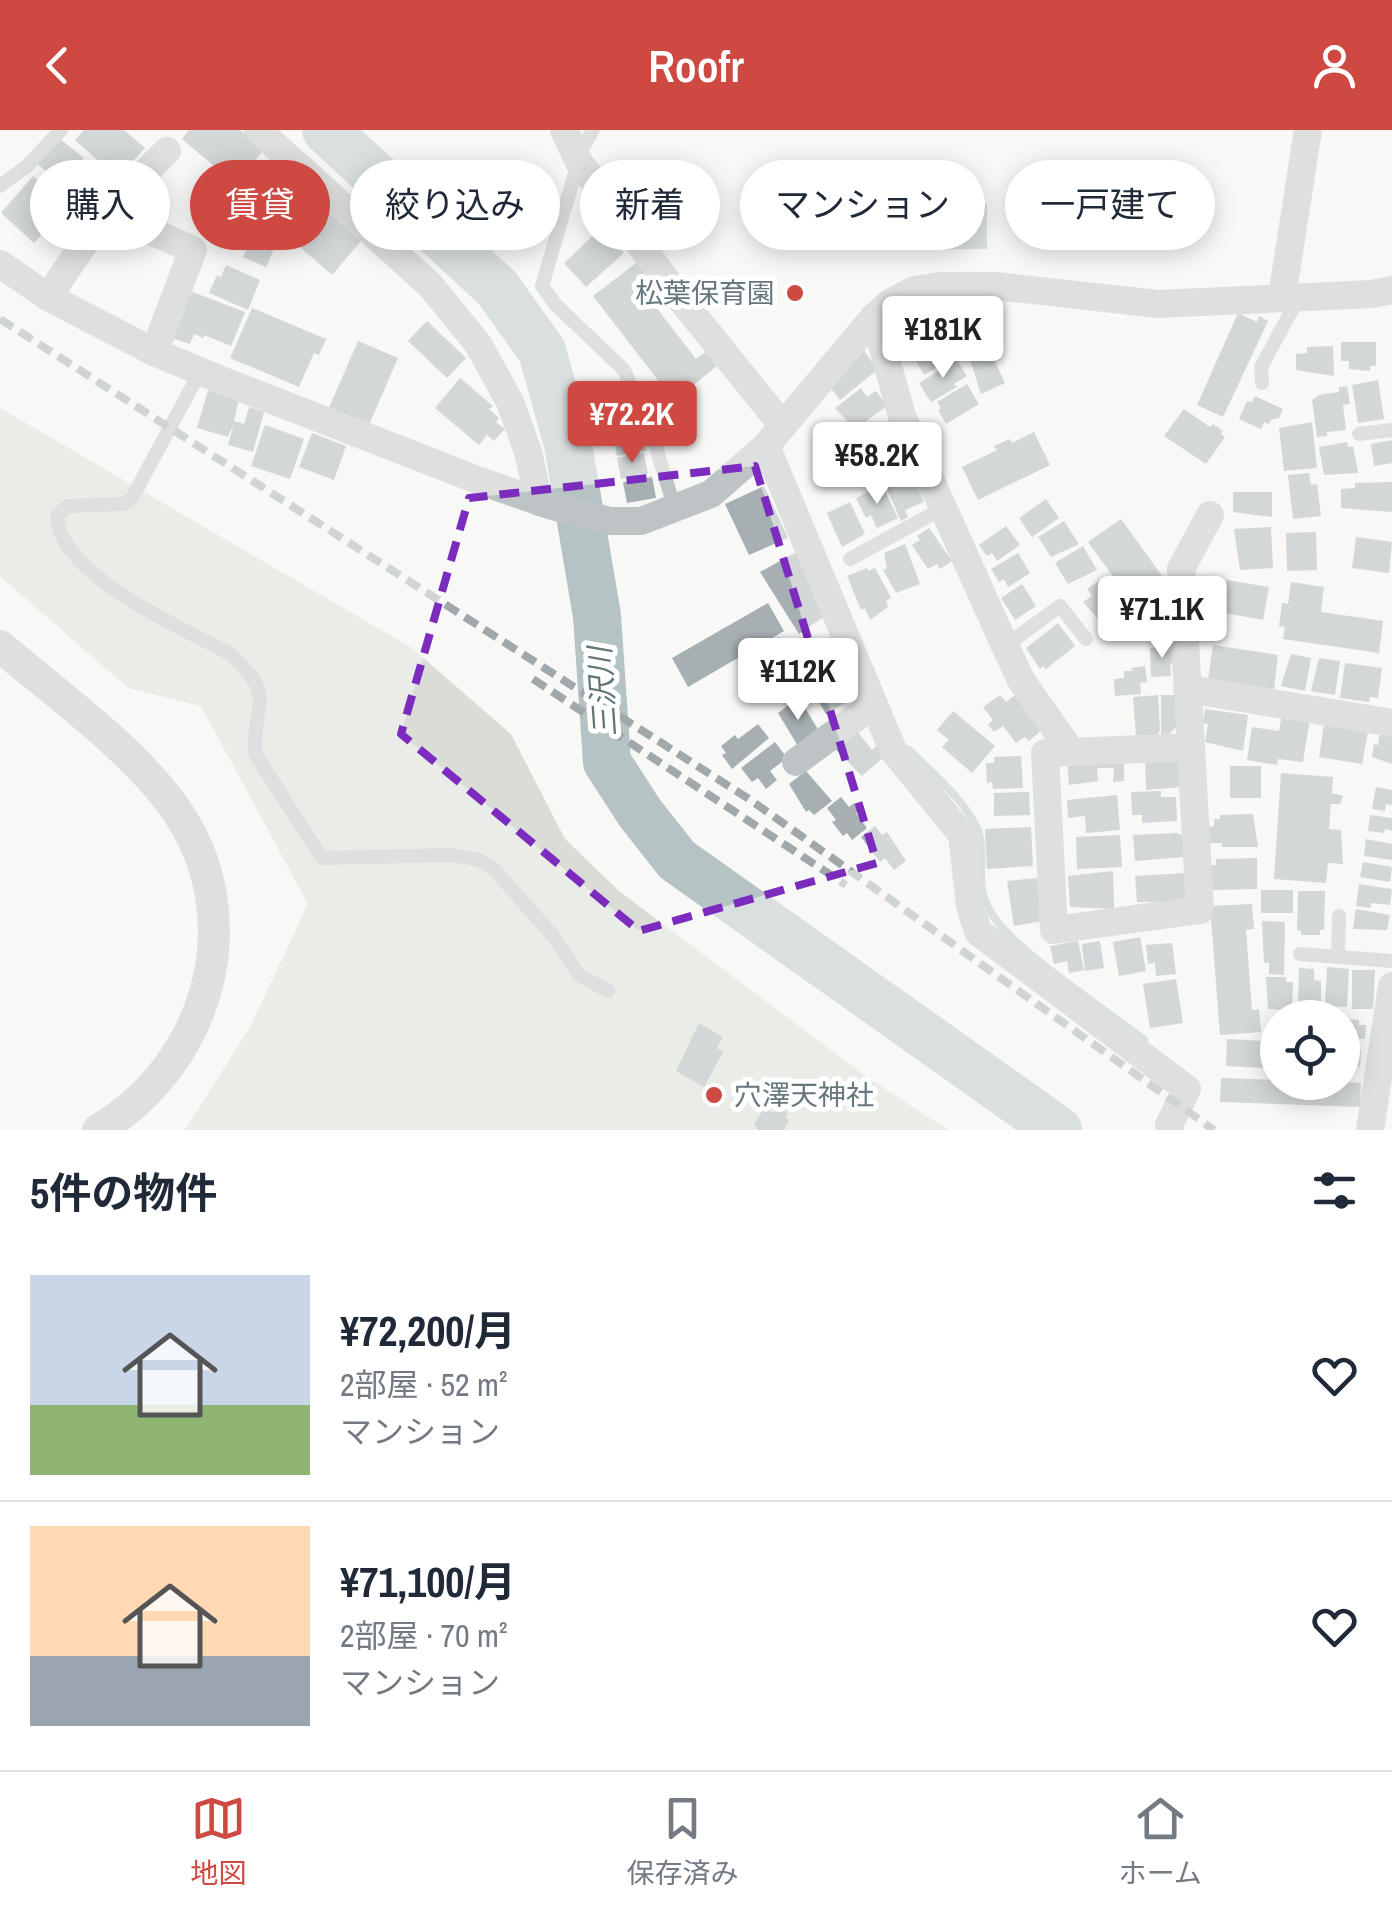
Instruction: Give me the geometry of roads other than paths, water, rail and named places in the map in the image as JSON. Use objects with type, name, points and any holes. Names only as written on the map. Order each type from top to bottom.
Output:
[{"type":"street","points":[[258,130],[430,286],[478,344],[510,402],[546,504]]},
{"type":"street","points":[[564,130],[578,160],[676,292],[774,435],[893,750],[962,835],[970,906],[978,932],[1187,1090],[1170,1130]]},
{"type":"street","points":[[1290,298],[1308,130]]},
{"type":"street","points":[[158,160],[167,151]]},
{"type":"street","points":[[154,352],[194,250],[170,239]]},
{"type":"street","points":[[48,298],[80,250]]},
{"type":"street","points":[[0,264],[48,298],[154,352],[423,460],[546,504],[610,521],[640,520],[711,494],[774,435],[874,317],[914,290],[996,286],[1158,304],[1392,290]]},
{"type":"street","points":[[874,317],[902,416],[1005,646],[1021,680],[1070,750]]},
{"type":"street","points":[[1190,747],[1045,753],[1054,930],[1200,910],[1181,569],[1210,515]]},
{"type":"street","points":[[0,646],[130,758],[162,792],[197,847],[208,885],[215,938],[211,978],[200,1015],[184,1046],[150,1090],[127,1112],[98,1130]]},
{"type":"street","points":[[1188,689],[1392,723]]},
{"type":"street","points":[[796,762],[874,704]]},
{"type":"street","points":[[1372,1122],[1391,995]]},
{"type":"lane","points":[[0,186],[27,166],[62,130]]},
{"type":"lane","points":[[593,130],[578,160],[542,286],[556,305],[624,370],[653,438],[675,510]]},
{"type":"lane","points":[[1262,383],[1261,367],[1290,298]]},
{"type":"lane","points":[[201,370],[132,498],[124,504],[66,506],[57,516],[58,529],[81,563],[111,588],[230,654],[243,666],[258,687],[262,706],[254,740],[255,754],[322,858],[453,855],[478,860],[494,869],[554,937],[579,975],[608,991]]},
{"type":"lane","points":[[1360,434],[1392,430]]},
{"type":"lane","points":[[850,558],[944,508]]},
{"type":"lane","points":[[1005,646],[1060,606],[1086,639]]},
{"type":"lane","points":[[1338,957],[1339,916]]},
{"type":"lane","points":[[1300,954],[1392,961]]},
{"type":"waterway","name":"三沢川","points":[[326,130],[497,288],[542,351],[568,444],[597,616],[607,762],[640,813],[677,860],[1058,1130]]},
{"type":"waterway","points":[[909,750],[970,815],[980,838],[983,893],[1003,928],[1040,962],[1144,1040]]},
{"type":"railway","points":[[0,319],[752,801],[1214,1130]]},
{"type":"railway","points":[[533,679],[846,885]]},
{"type":"place","name":"松葉保育園","points":[[795,293]]},
{"type":"place","name":"穴澤天神社","points":[[714,1095]]}]
